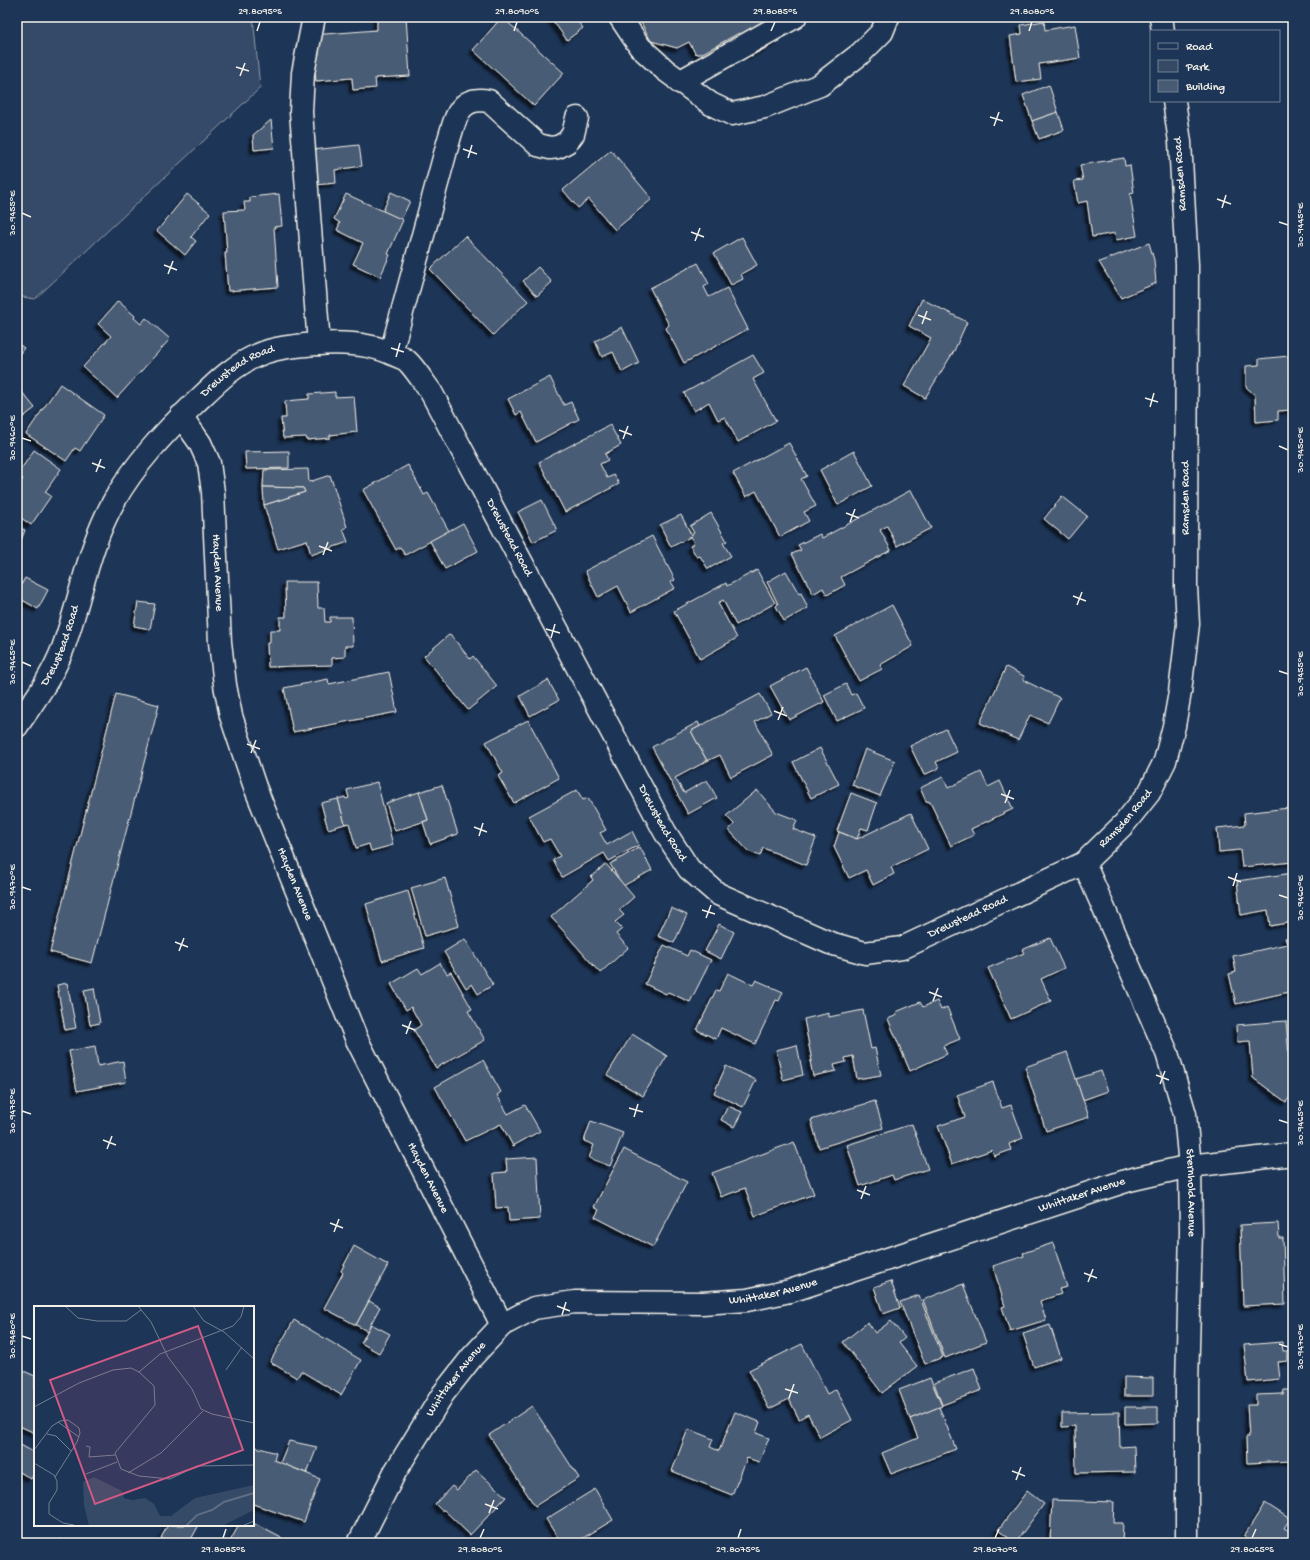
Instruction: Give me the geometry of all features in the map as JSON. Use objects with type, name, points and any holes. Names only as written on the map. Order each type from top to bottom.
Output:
[{"type":"street","points":[[314,17],[302,73],[301,112],[319,344]]},
{"type":"street","points":[[620,17],[640,47],[665,70],[679,82],[711,104],[732,114],[765,107],[820,85],[860,54],[882,32],[888,17]]},
{"type":"street","points":[[679,82],[795,17]]},
{"type":"street","points":[[1161,17],[1163,30]]},
{"type":"street","points":[[391,353],[457,113],[464,105],[471,101],[480,99],[488,101],[538,145],[550,148],[558,147],[567,142],[573,134],[577,118]]},
{"type":"street","name":"Ramsden Road","points":[[1084,863],[1124,824],[1149,793],[1165,761],[1174,726],[1184,662],[1188,624],[1186,587],[1187,265],[1180,142],[1174,102]]},
{"type":"street","name":"Drewstead Road","points":[[17,726],[54,671],[63,647],[91,554],[114,502],[138,463],[182,416],[219,380],[241,364],[260,354],[291,347],[334,343],[363,344],[383,349],[407,361],[431,392],[665,832],[689,869],[718,894],[830,943],[865,953],[902,948],[1084,863]]},
{"type":"street","name":"Hayden Avenue","points":[[182,416],[200,443],[209,463],[213,492],[220,642],[225,685],[231,716],[255,787],[357,1040],[502,1325]]},
{"type":"street","name":"Sternhold Avenue","points":[[1084,863],[1167,1053],[1185,1114],[1190,1166],[1191,1230],[1187,1386],[1187,1543]]},
{"type":"street","name":"Whittaker Avenue","points":[[359,1543],[395,1472],[443,1394],[472,1357],[502,1325],[534,1308],[575,1302],[702,1303],[747,1300],[790,1291],[1128,1180],[1190,1166],[1293,1154]]},
{"type":"green space","points":[[17,17],[253,17],[260,88],[35,299],[17,296]]},
{"type":"building","points":[[377,17],[406,17],[410,76],[375,78],[376,88],[353,90],[352,78],[316,81],[312,35],[377,30]]},
{"type":"building","points":[[502,17],[564,73],[534,106],[473,50]]},
{"type":"building","points":[[550,17],[574,17],[583,28],[567,40]]},
{"type":"building","points":[[638,17],[768,17],[766,18],[779,41],[751,56],[739,33],[701,54],[698,54],[695,53],[689,42],[677,48],[651,41]]},
{"type":"building","points":[[1044,21],[1045,30],[1075,25],[1080,58],[1039,64],[1041,79],[1016,82],[1010,36],[1022,34],[1021,25]]},
{"type":"building","points":[[1049,85],[1058,112],[1032,121],[1023,95]]},
{"type":"building","points":[[1058,112],[1064,130],[1039,139],[1032,121]]},
{"type":"building","points":[[271,120],[274,148],[254,150],[253,135]]},
{"type":"building","points":[[359,145],[362,166],[335,170],[336,183],[315,185],[312,150]]},
{"type":"building","points":[[611,150],[652,199],[615,230],[589,199],[578,208],[563,190]]},
{"type":"building","points":[[1124,158],[1125,166],[1130,165],[1134,193],[1130,194],[1137,236],[1116,240],[1115,233],[1092,237],[1087,201],[1078,203],[1074,181],[1083,180],[1080,165]]},
{"type":"building","points":[[391,192],[410,201],[401,220],[383,211]]},
{"type":"building","points":[[187,194],[210,213],[191,237],[196,241],[185,255],[157,231]]},
{"type":"building","points":[[279,194],[282,226],[274,227],[278,287],[228,291],[224,211],[245,210],[244,202],[250,202],[250,197]]},
{"type":"building","points":[[346,194],[403,220],[380,277],[353,264],[363,243],[337,230],[340,223],[334,219]]},
{"type":"building","points":[[465,236],[528,301],[493,335],[430,269]]},
{"type":"building","points":[[742,237],[757,265],[741,274],[743,279],[731,285],[714,253]]},
{"type":"building","points":[[1149,243],[1154,260],[1156,283],[1121,298],[1099,262]]},
{"type":"building","points":[[698,263],[709,284],[704,287],[709,297],[727,288],[748,329],[684,363],[666,328],[669,325],[650,288]]},
{"type":"building","points":[[538,267],[552,282],[537,296],[523,281]]},
{"type":"building","points":[[922,299],[967,322],[954,351],[925,398],[904,386],[931,338],[909,326]]},
{"type":"building","points":[[118,301],[135,316],[134,318],[141,324],[146,318],[170,339],[117,398],[83,367],[111,336],[98,324]]},
{"type":"building","points":[[622,327],[639,363],[622,372],[613,352],[602,357],[595,341]]},
{"type":"building","points":[[17,343],[24,348],[17,357]]},
{"type":"building","points":[[753,355],[764,373],[753,379],[776,421],[738,442],[725,417],[718,420],[709,402],[694,411],[684,393]]},
{"type":"building","points":[[1289,356],[1292,410],[1278,411],[1278,420],[1256,422],[1255,395],[1246,387],[1246,366],[1259,365],[1259,359]]},
{"type":"building","points":[[550,377],[564,405],[571,402],[579,419],[536,442],[521,412],[516,415],[508,399]]},
{"type":"building","points":[[60,384],[104,415],[80,451],[75,448],[66,461],[26,434]]},
{"type":"building","points":[[17,386],[35,408],[17,422]]},
{"type":"building","points":[[335,392],[335,397],[354,396],[357,432],[330,435],[330,438],[307,440],[306,437],[283,438],[281,418],[286,418],[285,401],[309,399],[309,394]]},
{"type":"building","points":[[610,425],[621,445],[605,454],[608,460],[600,464],[607,478],[614,475],[619,484],[565,512],[539,462]]},
{"type":"building","points":[[789,443],[807,476],[801,479],[816,506],[804,512],[809,521],[780,537],[756,491],[746,497],[733,473]]},
{"type":"building","points":[[34,450],[61,469],[45,492],[51,496],[31,525],[17,515],[17,487],[23,479],[17,475]]},
{"type":"building","points":[[289,451],[289,468],[246,469],[245,452]]},
{"type":"building","points":[[854,451],[872,486],[838,505],[820,470]]},
{"type":"building","points":[[408,465],[424,495],[428,493],[449,531],[405,555],[400,547],[396,550],[363,490]]},
{"type":"building","points":[[308,469],[309,482],[330,475],[347,527],[343,529],[348,542],[311,555],[307,540],[278,549],[264,505],[305,492],[303,488],[263,487],[264,470]]},
{"type":"building","points":[[263,487],[303,488],[305,492],[264,505]]},
{"type":"building","points":[[911,490],[931,528],[897,546],[887,526],[880,530],[891,550],[841,577],[845,585],[827,595],[823,588],[813,594],[792,554],[801,550],[798,545],[820,534],[822,538]]},
{"type":"building","points":[[1062,496],[1087,516],[1068,539],[1044,519]]},
{"type":"building","points":[[542,500],[557,530],[533,542],[518,512]]},
{"type":"building","points":[[711,513],[727,541],[723,543],[731,556],[708,569],[700,556],[697,557],[690,546],[694,543],[690,536],[694,533],[690,526]]},
{"type":"building","points":[[681,515],[692,536],[671,547],[660,525]]},
{"type":"building","points":[[463,523],[478,551],[445,569],[430,541]]},
{"type":"building","points":[[17,527],[25,530],[17,551]]},
{"type":"building","points":[[652,536],[675,580],[671,582],[675,588],[631,612],[618,586],[598,597],[585,571]]},
{"type":"building","points":[[757,570],[775,603],[736,625],[723,600],[718,603],[737,638],[700,659],[674,611],[726,583],[727,586]]},
{"type":"building","points":[[786,571],[799,594],[801,593],[808,608],[784,621],[776,606],[778,604],[767,582]]},
{"type":"building","points":[[25,578],[48,590],[38,609],[17,597],[17,592]]},
{"type":"building","points":[[285,582],[317,582],[318,608],[324,608],[325,622],[330,622],[330,617],[352,617],[353,646],[345,646],[345,657],[332,658],[332,665],[268,667],[267,643],[270,643],[270,630],[280,630],[280,617],[286,617]]},
{"type":"building","points":[[138,602],[155,604],[150,629],[134,626]]},
{"type":"building","points":[[892,605],[913,646],[880,665],[882,669],[859,681],[835,636]]},
{"type":"building","points":[[450,634],[470,659],[473,656],[497,686],[468,710],[424,656]]},
{"type":"building","points":[[806,667],[824,702],[789,720],[770,686]]},
{"type":"building","points":[[1006,667],[1024,676],[1023,680],[1060,698],[1048,723],[1030,715],[1018,740],[980,723]]},
{"type":"building","points":[[389,672],[397,712],[293,732],[284,688],[328,679],[329,684]]},
{"type":"building","points":[[548,680],[559,700],[530,716],[520,696]]},
{"type":"building","points":[[846,684],[851,695],[856,693],[864,708],[837,721],[824,695]]},
{"type":"building","points":[[116,694],[159,705],[92,963],[50,952]]},
{"type":"building","points":[[760,694],[771,713],[755,722],[773,755],[731,777],[720,755],[707,761],[691,731]]},
{"type":"building","points":[[528,720],[559,778],[514,803],[498,776],[503,773],[486,742]]},
{"type":"building","points":[[698,722],[700,726],[691,731],[707,761],[675,778],[684,793],[707,780],[717,798],[688,814],[652,747]]},
{"type":"building","points":[[946,729],[957,752],[936,762],[939,768],[924,775],[910,746]]},
{"type":"building","points":[[820,748],[839,784],[811,798],[793,762]]},
{"type":"building","points":[[865,749],[895,761],[880,796],[852,785]]},
{"type":"building","points":[[981,772],[988,787],[1000,781],[1013,809],[971,829],[974,835],[951,846],[930,802],[926,801],[920,788],[943,777],[948,788]]},
{"type":"building","points":[[377,782],[393,845],[371,851],[369,844],[356,848],[349,823],[345,824],[338,799],[345,797],[346,799],[349,798],[347,790]]},
{"type":"building","points":[[442,785],[458,834],[430,844],[423,822],[428,820],[419,792]]},
{"type":"building","points":[[577,790],[583,800],[588,798],[606,830],[600,833],[607,845],[632,831],[639,845],[609,861],[604,853],[562,877],[553,860],[560,856],[550,839],[543,842],[529,816]]},
{"type":"building","points":[[757,790],[776,812],[797,820],[793,829],[816,838],[806,865],[763,848],[760,856],[748,851],[729,830],[734,824],[726,816]]},
{"type":"building","points":[[419,792],[428,820],[395,831],[386,803]]},
{"type":"building","points":[[851,793],[877,803],[868,830],[861,828],[857,839],[837,831]]},
{"type":"building","points":[[338,799],[345,824],[328,829],[321,803]]},
{"type":"building","points":[[1289,808],[1293,862],[1242,867],[1240,850],[1219,852],[1217,828],[1245,825],[1244,813]]},
{"type":"building","points":[[911,813],[928,849],[891,867],[894,874],[873,885],[866,870],[849,878],[834,847],[839,832],[857,839]]},
{"type":"building","points":[[640,847],[652,870],[623,886],[610,864]]},
{"type":"building","points":[[606,864],[634,897],[619,910],[624,915],[615,922],[622,929],[616,934],[628,948],[600,973],[551,917],[593,880],[591,877]]},
{"type":"building","points":[[1293,873],[1293,922],[1270,926],[1268,910],[1241,915],[1237,881]]},
{"type":"building","points":[[445,878],[459,926],[425,936],[411,888]]},
{"type":"building","points":[[408,891],[424,948],[382,961],[366,904]]},
{"type":"building","points":[[671,908],[687,915],[674,943],[658,936]]},
{"type":"building","points":[[719,924],[734,932],[721,959],[705,951]]},
{"type":"building","points":[[1293,937],[1293,991],[1236,1004],[1229,974],[1236,972],[1233,956],[1287,944],[1285,938]]},
{"type":"building","points":[[1050,938],[1064,968],[1041,979],[1051,1001],[1011,1019],[988,968],[1024,953],[1022,950]]},
{"type":"building","points":[[465,939],[493,985],[478,994],[472,984],[466,988],[444,952]]},
{"type":"building","points":[[664,945],[687,956],[690,950],[711,960],[690,1002],[668,992],[666,994],[645,984]]},
{"type":"building","points":[[440,963],[447,974],[451,972],[472,1009],[468,1011],[485,1040],[436,1068],[414,1030],[421,1025],[411,1007],[406,1010],[391,984],[418,968],[422,974]]},
{"type":"building","points":[[728,973],[753,985],[756,980],[783,992],[779,1001],[776,1000],[755,1044],[721,1028],[716,1039],[697,1030],[716,990],[719,991]]},
{"type":"building","points":[[67,983],[76,1028],[65,1030],[57,985]]},
{"type":"building","points":[[94,988],[100,1023],[90,1025],[84,990]]},
{"type":"building","points":[[937,1001],[941,1010],[947,1007],[960,1039],[943,1046],[947,1054],[910,1071],[888,1019],[897,1015],[896,1012],[920,1002],[923,1007]]},
{"type":"building","points":[[863,1010],[871,1049],[875,1048],[881,1075],[857,1079],[853,1056],[845,1058],[846,1062],[834,1065],[836,1071],[813,1076],[810,1061],[812,1061],[804,1019],[829,1013],[829,1017]]},
{"type":"building","points":[[1286,1021],[1289,1057],[1293,1060],[1293,1093],[1286,1102],[1253,1078],[1250,1041],[1237,1042],[1236,1025]]},
{"type":"building","points":[[632,1034],[667,1056],[643,1096],[607,1075]]},
{"type":"building","points":[[797,1045],[803,1075],[783,1080],[776,1050]]},
{"type":"building","points":[[95,1046],[98,1066],[123,1061],[126,1082],[77,1091],[69,1051]]},
{"type":"building","points":[[1067,1052],[1089,1117],[1046,1131],[1025,1067]]},
{"type":"building","points":[[483,1060],[501,1092],[497,1095],[508,1114],[525,1105],[540,1131],[513,1146],[501,1124],[465,1141],[435,1087]]},
{"type":"building","points":[[726,1066],[756,1080],[743,1107],[714,1093]]},
{"type":"building","points":[[1101,1071],[1108,1091],[1083,1100],[1076,1079]]},
{"type":"building","points":[[993,1082],[1002,1108],[1011,1105],[1023,1138],[1009,1144],[1011,1150],[994,1156],[992,1150],[952,1164],[938,1126],[965,1117],[957,1095]]},
{"type":"building","points":[[875,1101],[883,1128],[819,1148],[811,1120]]},
{"type":"building","points":[[728,1106],[742,1112],[734,1127],[721,1120]]},
{"type":"building","points":[[591,1121],[623,1133],[610,1166],[589,1158],[594,1145],[584,1141]]},
{"type":"building","points":[[912,1124],[928,1169],[894,1180],[892,1175],[860,1186],[847,1145]]},
{"type":"building","points":[[794,1142],[814,1194],[755,1216],[745,1188],[721,1197],[712,1173]]},
{"type":"building","points":[[624,1149],[687,1182],[653,1247],[595,1217],[599,1210],[594,1207]]},
{"type":"building","points":[[537,1157],[540,1219],[509,1221],[508,1207],[496,1208],[494,1173],[507,1172],[506,1159]]},
{"type":"building","points":[[1278,1223],[1279,1238],[1283,1238],[1285,1304],[1243,1306],[1240,1225]]},
{"type":"building","points":[[1053,1243],[1067,1287],[1059,1289],[1061,1294],[1040,1301],[1046,1320],[1010,1331],[1002,1307],[1005,1306],[993,1266],[1024,1256],[1023,1253]]},
{"type":"building","points":[[354,1246],[388,1265],[356,1325],[324,1308],[343,1273],[341,1271]]},
{"type":"building","points":[[891,1281],[900,1308],[883,1314],[874,1287]]},
{"type":"building","points":[[963,1284],[986,1342],[945,1358],[923,1300]]},
{"type":"building","points":[[919,1295],[943,1357],[925,1364],[900,1302]]},
{"type":"building","points":[[369,1301],[380,1307],[367,1331],[356,1325]]},
{"type":"building","points":[[294,1320],[361,1360],[341,1395],[301,1371],[297,1378],[270,1362]]},
{"type":"building","points":[[891,1321],[905,1338],[899,1343],[917,1366],[882,1393],[843,1342],[868,1322],[875,1333]]},
{"type":"building","points":[[371,1324],[390,1334],[379,1353],[361,1343]]},
{"type":"building","points":[[1050,1325],[1061,1358],[1034,1367],[1023,1334]]},
{"type":"building","points":[[1282,1342],[1283,1351],[1288,1351],[1288,1361],[1278,1362],[1280,1379],[1248,1382],[1244,1345]]},
{"type":"building","points":[[802,1344],[827,1394],[836,1389],[852,1420],[820,1437],[808,1414],[799,1419],[789,1399],[769,1409],[749,1370]]},
{"type":"building","points":[[17,1368],[34,1376],[34,1433],[17,1425]]},
{"type":"building","points":[[974,1368],[982,1390],[942,1405],[934,1383]]},
{"type":"building","points":[[1124,1377],[1153,1378],[1153,1396],[1124,1396]]},
{"type":"building","points":[[930,1378],[942,1406],[910,1419],[899,1390]]},
{"type":"building","points":[[1284,1390],[1293,1390],[1293,1425],[1291,1425],[1292,1461],[1247,1463],[1246,1437],[1249,1437],[1247,1405],[1256,1405],[1256,1395],[1283,1394]]},
{"type":"building","points":[[532,1406],[579,1478],[535,1506],[489,1435]]},
{"type":"building","points":[[939,1407],[956,1449],[891,1474],[882,1453],[918,1438],[910,1419]]},
{"type":"building","points":[[1125,1407],[1158,1407],[1158,1423],[1125,1424]]},
{"type":"building","points":[[735,1412],[760,1422],[756,1433],[769,1438],[759,1462],[747,1458],[732,1495],[672,1471],[688,1429],[713,1439],[710,1447],[719,1451]]},
{"type":"building","points":[[1119,1412],[1120,1447],[1134,1446],[1135,1472],[1076,1473],[1075,1426],[1062,1427],[1062,1413]]},
{"type":"building","points":[[289,1441],[317,1447],[307,1473],[280,1463]]},
{"type":"building","points":[[17,1443],[34,1452],[34,1474],[31,1479],[20,1472],[17,1477]]},
{"type":"building","points":[[254,1446],[276,1453],[274,1460],[320,1479],[304,1522],[254,1504]]},
{"type":"building","points":[[476,1470],[506,1497],[470,1535],[444,1510],[441,1510],[435,1504],[452,1486],[457,1490]]},
{"type":"building","points":[[595,1489],[613,1520],[575,1543],[561,1543],[546,1519]]},
{"type":"building","points":[[1027,1491],[1044,1504],[1015,1543],[998,1530]]},
{"type":"building","points":[[1052,1500],[1114,1502],[1113,1523],[1123,1523],[1122,1543],[1050,1543]]},
{"type":"building","points":[[1265,1503],[1290,1519],[1284,1528],[1293,1533],[1293,1543],[1256,1543],[1244,1536]]},
{"type":"building","points":[[254,1524],[291,1543],[229,1543],[238,1526],[254,1526]]},
{"type":"building","points":[[167,1526],[198,1526],[189,1543],[171,1543],[161,1538]]},
{"type":"building","points":[[60,1539],[67,1543],[58,1543]]},
{"type":"building","points":[[433,1539],[435,1543],[420,1543],[423,1541],[430,1541]]}]
